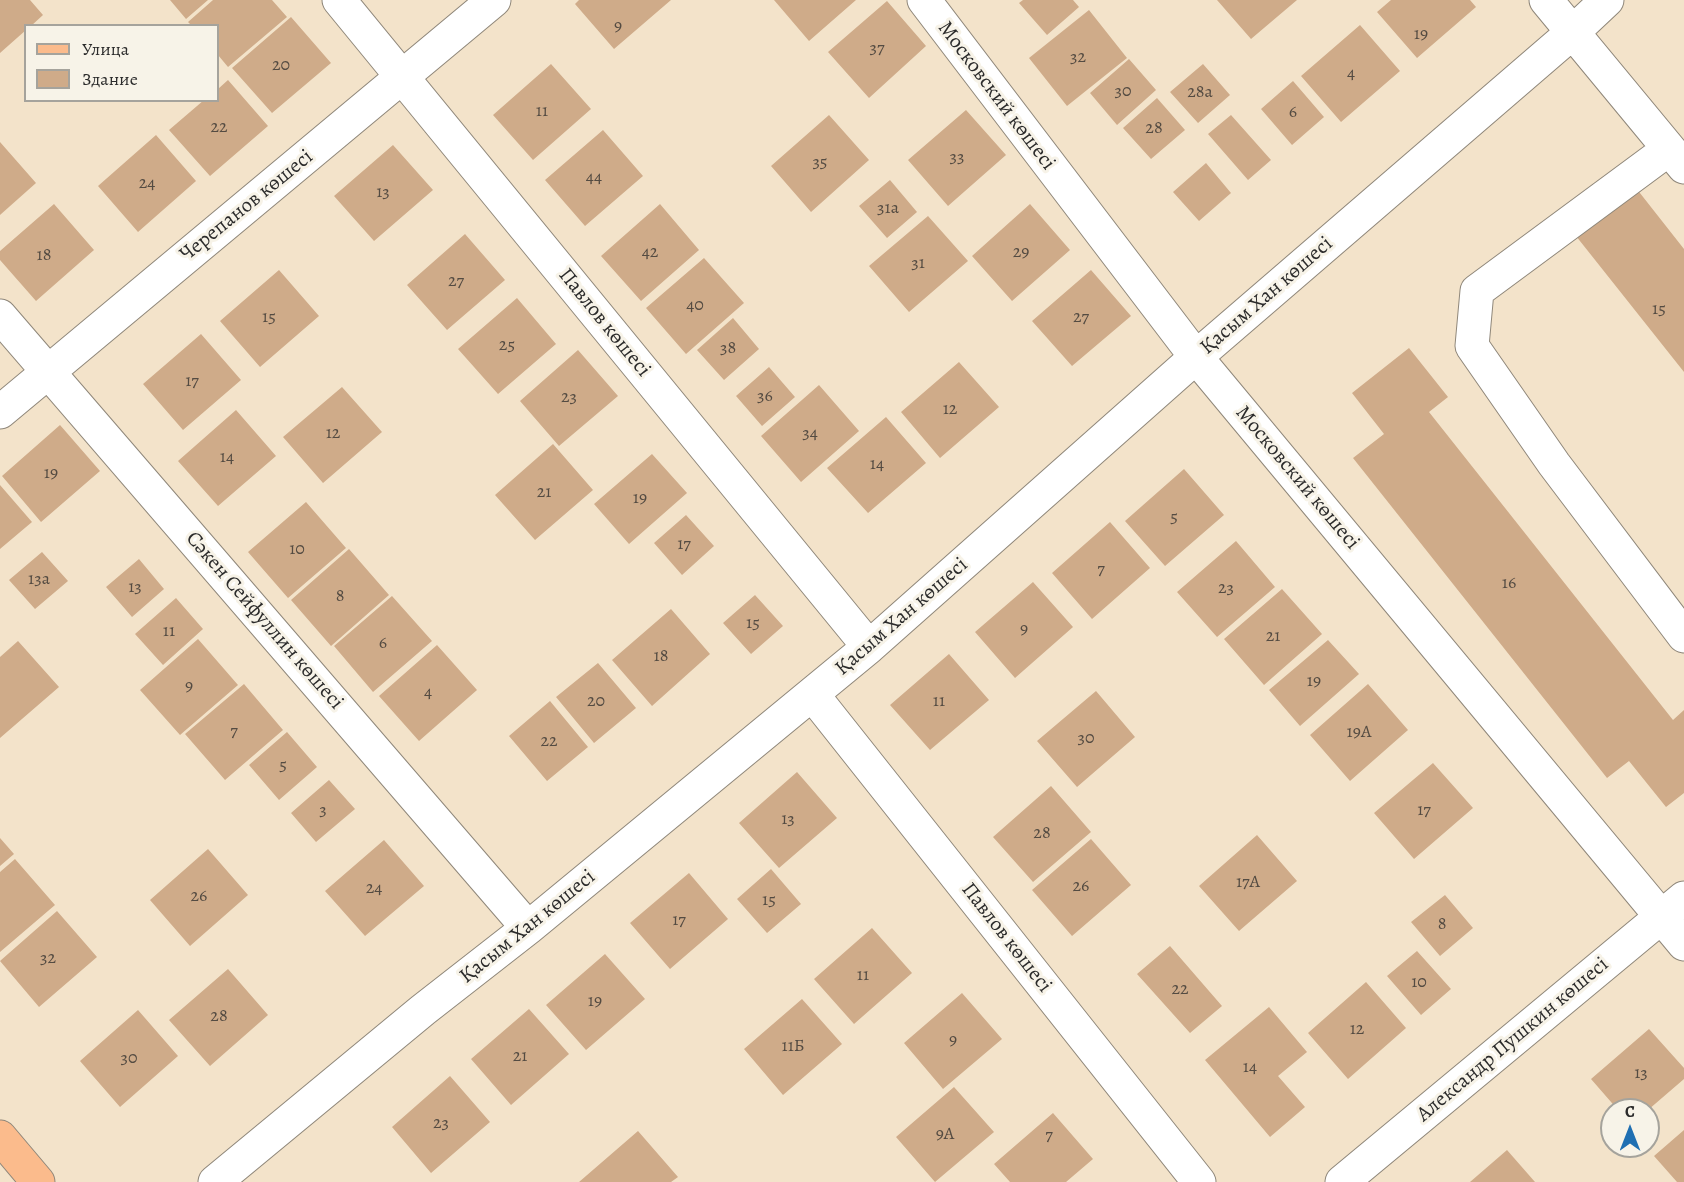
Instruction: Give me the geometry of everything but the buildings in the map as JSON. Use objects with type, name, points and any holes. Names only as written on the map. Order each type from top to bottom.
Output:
[{"type":"main road","points":[[0,1137],[38,1182]]},
{"type":"street","name":"Павлов көшесі","points":[[339,0],[869,647]]},
{"type":"street","name":"Черепанов көшесі","points":[[0,412],[495,0]]},
{"type":"street","name":"Московский көшесі","points":[[924,0],[1196,357],[1673,907],[1684,944]]},
{"type":"street","points":[[1546,0],[1677,158],[1477,291],[1472,346],[1554,464],[1684,636]]},
{"type":"street","name":"Қасым Хан көшесі","points":[[215,1182],[869,647],[1196,357],[1607,0]]},
{"type":"street","name":"Сәкен Сейфуллин көшесі","points":[[0,316],[528,928]]},
{"type":"street","name":"Павлов көшесі","points":[[812,694],[1199,1182]]},
{"type":"street","name":"Александр Пушкин көшесі","points":[[1342,1182],[1673,907]]}]
